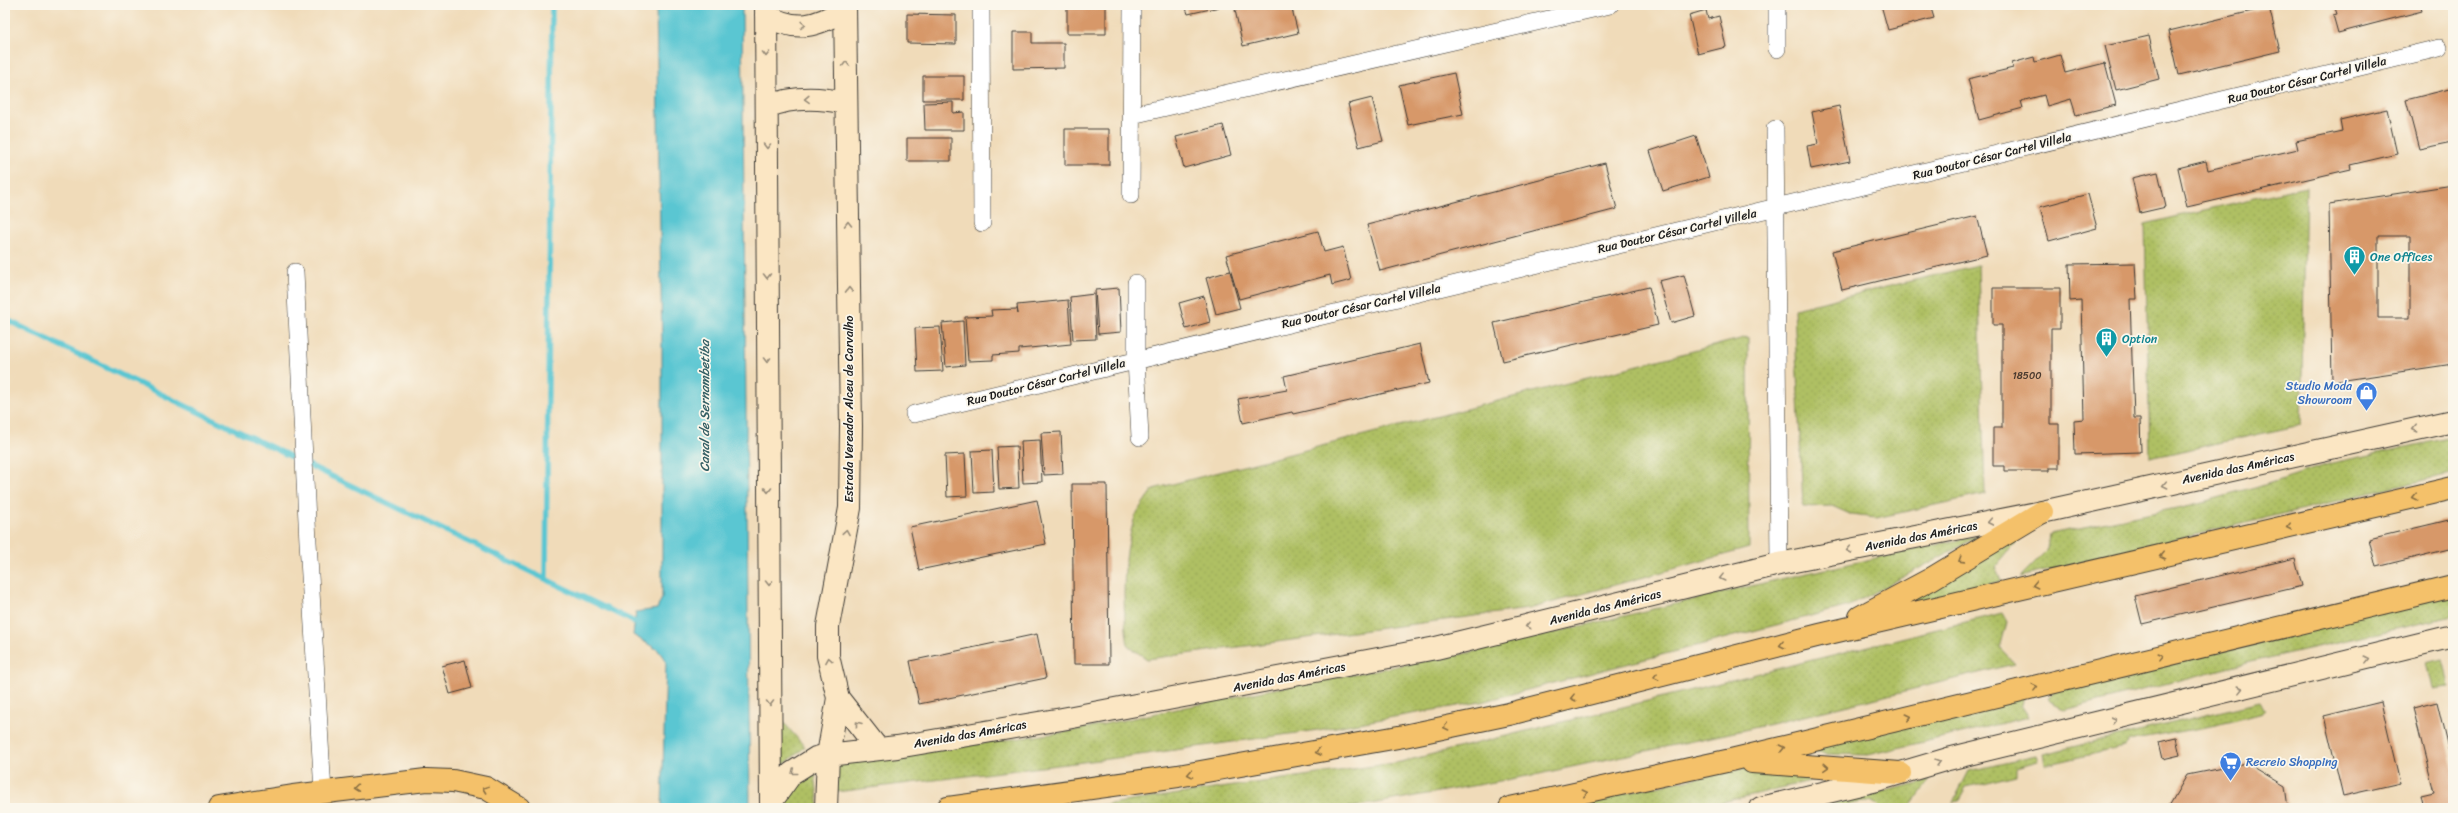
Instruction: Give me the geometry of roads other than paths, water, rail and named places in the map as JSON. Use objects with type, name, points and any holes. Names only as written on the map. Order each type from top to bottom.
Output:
[{"type":"highway","points":[[948,808],[1178,776],[1404,736],[1509,714],[1820,635],[2453,488]]},
{"type":"highway","points":[[1820,635],[1885,605],[2042,512]]},
{"type":"highway","points":[[1510,808],[1731,760],[2453,586]]},
{"type":"highway","points":[[1731,760],[1900,773]]},
{"type":"highway","points":[[219,808],[323,792],[426,780],[453,781],[486,788],[519,808]]},
{"type":"main road","points":[[766,10],[789,24],[810,25],[825,22],[845,7]]},
{"type":"main road","name":"Estrada Vereador Alceu de Carvalho","points":[[826,808],[828,755],[838,698],[827,642],[850,508],[851,426],[845,7]]},
{"type":"main road","points":[[766,10],[771,805]]},
{"type":"main road","points":[[767,108],[788,100],[806,98],[846,103]]},
{"type":"main road","name":"Avenida das Américas","points":[[771,805],[792,773],[816,758],[828,755],[878,749],[1243,686],[1436,648],[1779,564],[2042,512],[2453,421]]},
{"type":"main road","points":[[1761,808],[1900,773],[1948,759],[2453,636]]},
{"type":"main road","points":[[838,698],[878,749]]},
{"type":"street","points":[[981,5],[982,223]]},
{"type":"street","points":[[1131,195],[1132,5]]},
{"type":"street","points":[[1132,115],[1610,5]]},
{"type":"street","points":[[1777,5],[1778,49]]},
{"type":"street","name":"Rua Doutor César Cartel Villela","points":[[914,414],[1136,359],[1775,208],[2439,48]]},
{"type":"street","points":[[1775,129],[1775,208],[1778,313],[1779,564]]},
{"type":"street","points":[[295,272],[304,471],[323,792]]},
{"type":"street","points":[[1136,284],[1136,359],[1140,437]]},
{"type":"water","name":"Canal de Sernambetiba","points":[[656,5],[742,5],[750,808],[662,808],[666,661],[658,650],[633,635],[636,612],[657,609],[662,598],[662,345]]},
{"type":"waterway","points":[[546,579],[552,5]]},
{"type":"waterway","points":[[5,319],[641,625]]},
{"type":"place","name":"One Offices","points":[[2354,276]]},
{"type":"place","name":"Option","points":[[2107,358]]},
{"type":"place","name":"Studio Moda Showroom","points":[[2367,412]]},
{"type":"place","name":"Recreio Shopping","points":[[2231,782]]}]
